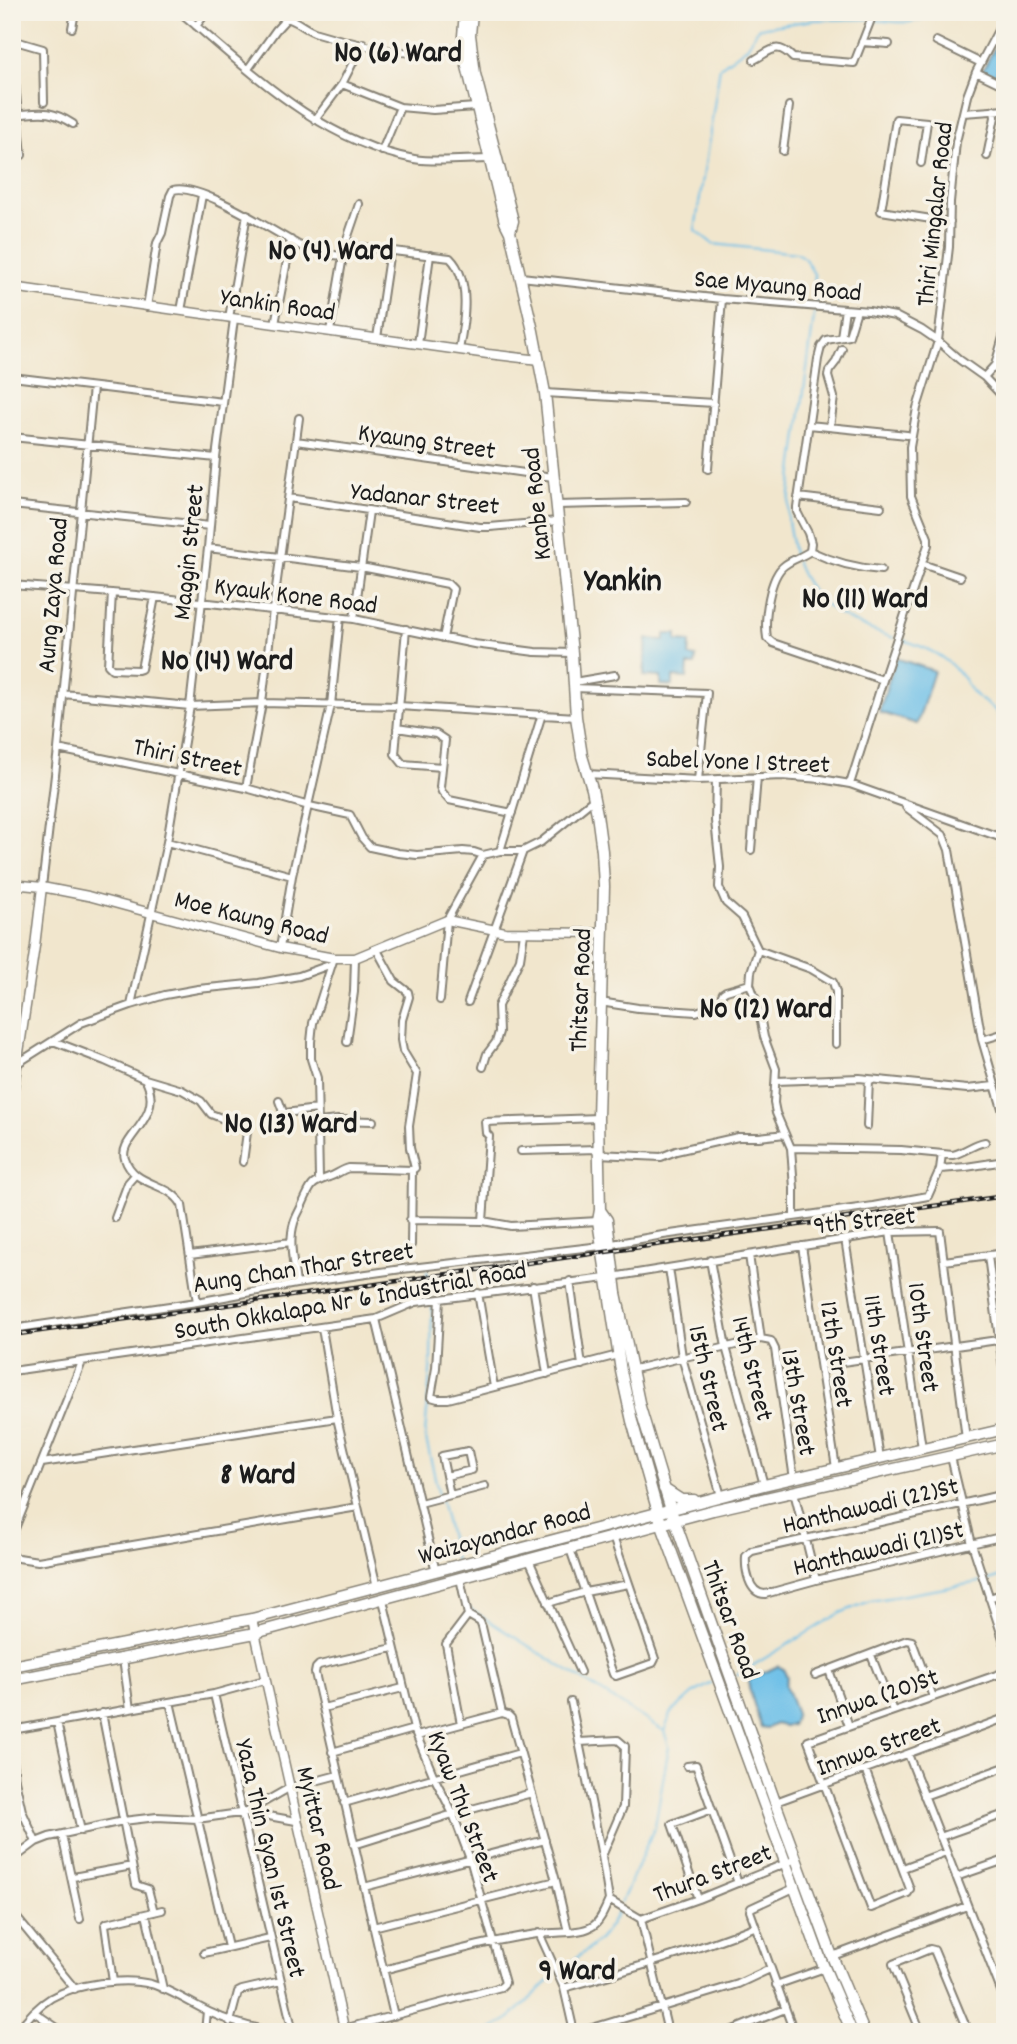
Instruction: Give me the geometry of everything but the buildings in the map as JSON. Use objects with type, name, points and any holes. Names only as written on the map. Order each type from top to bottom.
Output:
[{"type":"main road","name":"Kanbe Road","points":[[465,12],[464,47],[480,113],[513,220],[510,232],[545,393],[572,653],[576,717],[587,774]]},
{"type":"main road","name":"Kanbe Road","points":[[472,12],[470,35],[480,113]]},
{"type":"main road","name":"Yankin Road","points":[[12,287],[538,360]]},
{"type":"main road","name":"Thitsar Road","points":[[587,774],[602,850],[604,886],[597,1118],[600,1209],[598,1221],[605,1245],[632,1421],[668,1545],[864,2032]]},
{"type":"main road","name":"Moe Kaung Road","points":[[12,884],[88,896],[333,961],[355,958],[447,920]]},
{"type":"main road","name":"Aung Zaya Road","points":[[12,1099],[42,887]]},
{"type":"main road","points":[[447,920],[524,933],[602,933]]},
{"type":"main road","name":"Thitsar Road","points":[[600,1209],[607,1220],[605,1245]]},
{"type":"main road","name":"Thitsar Road","points":[[610,1277],[618,1355],[640,1407],[672,1515],[770,1804],[785,1864],[852,2032]]},
{"type":"main road","name":"Waizayandar Road","points":[[672,1515],[709,1499],[1005,1429]]},
{"type":"main road","name":"Waizayandar Road","points":[[12,1666],[252,1619],[626,1522],[713,1510],[1005,1444]]},
{"type":"main road","points":[[900,1453],[903,1467]]},
{"type":"main road","points":[[664,1489],[681,1500],[709,1499]]},
{"type":"main road","points":[[626,1522],[645,1510],[653,1492]]},
{"type":"main road","points":[[682,1544],[686,1526],[713,1510]]},
{"type":"main road","name":"Waizayandar Road","points":[[12,1680],[255,1633],[614,1537],[659,1518]]},
{"type":"main road","points":[[629,1532],[657,1534],[668,1545]]},
{"type":"main road","points":[[504,1554],[506,1566]]},
{"type":"main road","name":"Myittar Road","points":[[252,1619],[345,2031]]},
{"type":"main road","points":[[36,1662],[37,1676]]},
{"type":"street","points":[[72,28],[75,12]]},
{"type":"street","points":[[180,12],[283,99],[315,120],[362,144],[417,159],[494,159]]},
{"type":"street","points":[[196,26],[207,12]]},
{"type":"street","points":[[754,60],[779,47],[785,49],[793,58],[854,63],[874,12]]},
{"type":"street","name":"Thiri Mingalar Road","points":[[850,784],[928,545],[928,538],[911,496],[910,447],[920,397],[938,341],[956,142],[976,72],[1005,17]]},
{"type":"street","points":[[248,69],[275,30],[287,18],[310,31],[412,53],[464,47]]},
{"type":"street","points":[[12,40],[43,49],[44,102]]},
{"type":"street","points":[[936,41],[981,63]]},
{"type":"street","points":[[862,42],[889,44]]},
{"type":"street","points":[[315,120],[342,84],[363,43]]},
{"type":"street","points":[[12,53],[15,115],[22,155]]},
{"type":"street","points":[[976,72],[1005,86]]},
{"type":"street","points":[[342,84],[400,107],[480,113]]},
{"type":"street","points":[[783,151],[789,106]]},
{"type":"street","points":[[382,151],[400,107]]},
{"type":"street","points":[[987,156],[994,110]]},
{"type":"street","points":[[963,113],[1005,110]]},
{"type":"street","points":[[15,115],[43,112],[59,115],[73,124]]},
{"type":"street","points":[[921,163],[927,122],[896,119],[881,211],[950,222]]},
{"type":"street","points":[[147,307],[157,243],[162,233],[170,196],[173,190],[179,188],[192,190],[247,214],[291,240],[324,254],[344,256]]},
{"type":"street","points":[[181,311],[202,195]]},
{"type":"street","points":[[330,331],[345,245],[359,204]]},
{"type":"street","name":"Maggin Street","points":[[131,1005],[167,842],[190,706],[231,318],[247,214]]},
{"type":"street","points":[[275,324],[291,240]]},
{"type":"street","points":[[345,245],[450,258],[456,263],[464,300],[459,350]]},
{"type":"street","points":[[377,338],[390,250]]},
{"type":"street","points":[[418,344],[430,255]]},
{"type":"street","name":"Sae Myaung Road","points":[[521,277],[895,316],[938,341],[984,377],[1005,399]]},
{"type":"street","points":[[708,468],[722,299]]},
{"type":"street","points":[[841,337],[845,309]]},
{"type":"street","points":[[810,551],[808,533],[796,512],[821,347],[826,340],[849,336],[857,310]]},
{"type":"street","points":[[984,377],[995,365],[1005,330]]},
{"type":"street","points":[[830,427],[834,397],[828,376],[842,349]]},
{"type":"street","points":[[12,377],[223,402]]},
{"type":"street","name":"Aung Zaya Road","points":[[42,887],[93,387]]},
{"type":"street","points":[[545,393],[714,403]]},
{"type":"street","points":[[246,788],[262,703],[299,418]]},
{"type":"street","points":[[809,425],[907,435]]},
{"type":"street","points":[[12,436],[216,458]]},
{"type":"street","name":"Kyaung Street","points":[[296,441],[553,478]]},
{"type":"street","name":"Yadanar Street","points":[[289,498],[490,527],[558,522]]},
{"type":"street","points":[[798,498],[881,507]]},
{"type":"street","points":[[556,505],[686,502]]},
{"type":"street","points":[[12,505],[210,526]]},
{"type":"street","points":[[354,619],[369,511]]},
{"type":"street","points":[[208,548],[361,567],[450,584],[453,591],[443,638]]},
{"type":"street","points":[[810,551],[838,563],[881,570]]},
{"type":"street","points":[[810,551],[783,565],[777,574],[766,614],[767,638],[773,643],[883,680]]},
{"type":"street","points":[[922,564],[961,577]]},
{"type":"street","name":"Kyauk Kone Road","points":[[12,585],[340,617],[486,646],[572,653]]},
{"type":"street","points":[[112,593],[108,665],[112,669],[138,670],[144,665],[155,597]]},
{"type":"street","points":[[280,948],[292,876],[331,705],[340,617]]},
{"type":"street","points":[[406,629],[395,754],[403,764],[442,767]]},
{"type":"street","points":[[574,685],[615,675]]},
{"type":"street","points":[[574,685],[707,694],[698,780]]},
{"type":"street","points":[[63,694],[190,706],[262,703],[399,706],[576,717]]},
{"type":"street","points":[[500,850],[542,715]]},
{"type":"street","points":[[397,728],[436,734],[445,740],[440,788],[449,800],[512,813]]},
{"type":"street","name":"Thiri Street","points":[[58,749],[246,788],[350,815],[365,843],[379,850],[417,855],[463,851],[483,855]]},
{"type":"street","name":"Sabel Yone 1 Street","points":[[587,774],[698,780],[781,776],[821,779],[850,784],[1005,839]]},
{"type":"street","points":[[751,849],[757,777]]},
{"type":"street","points":[[716,779],[715,821],[720,867],[719,887],[726,903],[742,917],[758,950],[750,984],[758,1006],[764,1037],[776,1069],[774,1103],[791,1148],[794,1217]]},
{"type":"street","points":[[440,1000],[447,920],[483,855],[500,850],[523,851],[541,842],[594,799]]},
{"type":"street","points":[[899,802],[943,835],[949,849],[982,1040],[994,1086],[1001,1097],[1005,1119]]},
{"type":"street","points":[[167,842],[292,876]]},
{"type":"street","points":[[468,1002],[523,851]]},
{"type":"street","points":[[483,1067],[487,1054],[496,1042],[499,1032],[498,1006],[514,976],[524,933]]},
{"type":"street","points":[[377,950],[394,981],[408,992],[409,997],[402,1020],[401,1040],[403,1051],[417,1074],[409,1126],[415,1168],[412,1170],[411,1245]]},
{"type":"street","points":[[758,950],[811,969],[833,982],[836,992],[835,1044]]},
{"type":"street","points":[[347,1042],[354,992],[355,958]]},
{"type":"street","points":[[18,1063],[81,1023],[131,1005],[198,989],[259,983],[299,975],[333,961]]},
{"type":"street","points":[[319,1179],[317,1078],[311,1059],[311,1042],[313,1023],[333,961]]},
{"type":"street","points":[[600,1002],[638,1008],[700,1012],[717,1005],[726,991],[750,984]]},
{"type":"street","points":[[982,1040],[1005,1033]]},
{"type":"street","points":[[53,1041],[105,1060],[145,1079],[182,1090],[201,1101],[208,1112],[244,1127],[247,1132],[243,1162]]},
{"type":"street","points":[[776,1081],[859,1078],[967,1089],[994,1086]]},
{"type":"street","points":[[145,1079],[149,1091],[147,1117],[129,1140],[124,1158],[135,1175],[148,1184],[174,1194],[183,1205],[197,1302]]},
{"type":"street","points":[[867,1126],[869,1080]]},
{"type":"street","points":[[279,1101],[285,1113],[317,1109]]},
{"type":"street","points":[[483,1222],[489,1136],[485,1122],[597,1118]]},
{"type":"street","points":[[318,1122],[338,1119],[373,1121]]},
{"type":"street","points":[[522,1151],[598,1152],[661,1157],[738,1137],[785,1134]]},
{"type":"street","points":[[791,1148],[901,1150],[942,1154],[961,1153],[973,1144],[985,1142]]},
{"type":"street","points":[[942,1154],[940,1169],[1005,1161]]},
{"type":"street","points":[[296,1284],[292,1242],[295,1220],[308,1191],[319,1179],[349,1168],[412,1170]]},
{"type":"street","name":"Aung Chan Thar Street","points":[[12,1329],[197,1302],[296,1284],[605,1245],[873,1206],[928,1196],[940,1169]]},
{"type":"street","points":[[116,1218],[128,1183],[135,1175]]},
{"type":"street","points":[[410,1220],[483,1222],[511,1226],[598,1221]]},
{"type":"street","name":"9th Street","points":[[610,1277],[890,1232],[941,1232],[966,1438]]},
{"type":"street","name":"10th Street","points":[[890,1232],[922,1448]]},
{"type":"street","name":"11th Street","points":[[845,1239],[880,1458]]},
{"type":"street","points":[[190,1255],[292,1242]]},
{"type":"street","name":"12th Street","points":[[802,1246],[836,1468]]},
{"type":"street","points":[[944,1261],[1005,1253]]},
{"type":"street","points":[[626,1370],[761,1339],[750,1255]]},
{"type":"street","points":[[988,1256],[1002,1340],[1005,1383]]},
{"type":"street","name":"14th Street","points":[[710,1260],[726,1347],[764,1485]]},
{"type":"street","name":"15th Street","points":[[668,1268],[682,1357],[721,1496]]},
{"type":"street","name":"South Okkalapa Nr 6 Industrial Road","points":[[12,1371],[322,1328],[376,1319],[416,1302],[610,1277]]},
{"type":"street","points":[[570,1281],[582,1365]]},
{"type":"street","points":[[533,1286],[547,1374]]},
{"type":"street","points":[[478,1293],[494,1387]]},
{"type":"street","points":[[440,1299],[436,1368],[431,1396],[438,1399],[448,1399],[618,1355]]},
{"type":"street","points":[[376,1319],[436,1572]]},
{"type":"street","points":[[322,1328],[337,1418],[377,1587]]},
{"type":"street","name":"13th Street","points":[[761,1339],[771,1341],[775,1349],[794,1479]]},
{"type":"street","points":[[821,1365],[1002,1340]]},
{"type":"street","points":[[12,1536],[82,1362]]},
{"type":"street","points":[[42,1463],[337,1418]]},
{"type":"street","points":[[446,1476],[472,1471],[468,1451],[442,1456],[446,1476],[450,1495]]},
{"type":"street","points":[[951,1457],[972,1544],[1005,1644]]},
{"type":"street","points":[[420,1503],[485,1486]]},
{"type":"street","points":[[794,1492],[816,1580]]},
{"type":"street","name":"Hanthawadi (22)St","points":[[760,1594],[752,1588],[745,1561],[752,1551],[1005,1494]]},
{"type":"street","points":[[12,1557],[38,1561],[358,1507]]},
{"type":"street","name":"Hanthawadi (21)St","points":[[760,1594],[1005,1536]]},
{"type":"street","points":[[570,1549],[613,1674],[616,1676],[653,1663],[655,1659],[614,1537]]},
{"type":"street","points":[[529,1560],[580,1672]]},
{"type":"street","points":[[460,1578],[468,1615],[480,1622],[482,1627],[502,1713]]},
{"type":"street","points":[[548,1603],[585,1592],[629,1584]]},
{"type":"street","points":[[989,1598],[1005,1592]]},
{"type":"street","name":"Kyaw Thu Street","points":[[332,2032],[345,2031],[504,1985],[470,1859],[453,1814],[416,1733],[383,1600]]},
{"type":"street","points":[[461,1724],[446,1644],[468,1615]]},
{"type":"street","points":[[815,1675],[907,1640],[912,1641],[933,1697]]},
{"type":"street","points":[[393,1648],[319,1665],[316,1673],[394,2016]]},
{"type":"street","points":[[871,1655],[893,1711]]},
{"type":"street","points":[[123,1660],[130,1709]]},
{"type":"street","points":[[829,1670],[849,1726]]},
{"type":"street","name":"Innwa (20)St","points":[[824,1785],[808,1741],[1005,1672]]},
{"type":"street","points":[[12,1730],[170,1702],[264,1680]]},
{"type":"street","points":[[323,1708],[403,1688]]},
{"type":"street","name":"Yaza Thin Gyan 1st Street","points":[[214,1693],[244,1812],[293,2032]]},
{"type":"street","points":[[170,1702],[228,1947]]},
{"type":"street","points":[[383,1970],[493,1942],[592,1927],[612,1903],[572,1702]]},
{"type":"street","points":[[102,1713],[135,1885],[147,1888],[163,1989]]},
{"type":"street","points":[[332,1752],[502,1713],[508,1715],[545,1840],[568,1932]]},
{"type":"street","name":"Innwa Street","points":[[770,1804],[1005,1718]]},
{"type":"street","points":[[57,1722],[81,1831]]},
{"type":"street","points":[[579,1742],[618,1740],[625,1746],[623,1807],[603,1856]]},
{"type":"street","points":[[12,1751],[22,1811],[36,1842]]},
{"type":"street","points":[[344,1803],[520,1752]]},
{"type":"street","points":[[908,1754],[1005,2001]]},
{"type":"street","points":[[687,1766],[696,1765],[738,1883]]},
{"type":"street","points":[[924,1796],[1005,1767]]},
{"type":"street","points":[[824,1785],[871,1908],[908,1893],[910,1889],[865,1769]]},
{"type":"street","points":[[244,1812],[289,1788],[338,1775]]},
{"type":"street","points":[[354,1846],[453,1814],[531,1793]]},
{"type":"street","points":[[698,1899],[672,1824],[710,1810]]},
{"type":"street","points":[[12,1860],[36,1842],[123,1821],[157,1817],[197,1819],[244,1812],[296,1821]]},
{"type":"street","points":[[940,1837],[1005,1814]]},
{"type":"street","points":[[62,1835],[80,1919]]},
{"type":"street","points":[[364,1887],[545,1840]]},
{"type":"street","points":[[902,1868],[946,1852]]},
{"type":"street","name":"Thura Street","points":[[612,1903],[641,1919],[796,1859]]},
{"type":"street","points":[[956,1877],[1005,1860]]},
{"type":"street","points":[[73,1877],[132,1866]]},
{"type":"street","points":[[373,1927],[556,1881]]},
{"type":"street","points":[[794,1888],[751,1908],[750,1911],[794,2032]]},
{"type":"street","points":[[776,1985],[823,1964],[832,1956],[967,1906]]},
{"type":"street","points":[[113,1982],[105,1925],[162,1910]]},
{"type":"street","points":[[12,1912],[75,1989]]},
{"type":"street","name":"Thura Street","points":[[641,1919],[668,2032]]},
{"type":"street","points":[[563,1985],[652,1964],[754,1927]]},
{"type":"street","points":[[539,1933],[563,1985],[576,2032],[738,1984],[770,1969]]},
{"type":"street","points":[[204,1953],[271,1938]]},
{"type":"street","points":[[921,2032],[893,1964],[930,1949],[934,1950],[968,2032]]},
{"type":"street","points":[[230,2021],[238,1992],[281,1981]]},
{"type":"street","points":[[17,2032],[34,2012],[51,1998],[75,1989],[113,1982],[143,1982],[230,2021],[276,2032]]},
{"type":"street","points":[[728,2032],[785,2010]]},
{"type":"street","points":[[205,2032],[207,2011]]},
{"type":"street","points":[[34,2012],[63,2032]]},
{"type":"water","points":[[1005,27],[1005,57],[997,72],[1005,76],[1005,83],[982,72]]},
{"type":"water","points":[[665,634],[677,634],[677,641],[690,642],[689,656],[696,657],[695,665],[688,665],[687,678],[673,677],[673,686],[661,685],[661,677],[644,676],[647,639],[665,640]]},
{"type":"water","points":[[896,658],[934,671],[917,724],[879,712]]},
{"type":"water","points":[[778,1666],[787,1677],[785,1685],[796,1714],[792,1725],[761,1727],[749,1680]]},
{"type":"waterway","points":[[874,20],[912,22],[930,12]]},
{"type":"waterway","points":[[794,555],[788,521],[817,295],[814,274],[805,259],[797,253],[713,244],[695,230],[720,67],[747,47],[758,28],[814,20],[869,19]]},
{"type":"waterway","points":[[796,561],[803,577],[823,602],[848,620],[894,638]]},
{"type":"waterway","points":[[900,639],[943,658],[957,670],[976,696],[996,712],[1002,726],[1005,760]]},
{"type":"waterway","points":[[1005,817],[1001,826],[1005,828]]},
{"type":"waterway","points":[[427,1271],[431,1297]]},
{"type":"waterway","points":[[432,1303],[425,1435],[439,1495]]},
{"type":"waterway","points":[[441,1500],[456,1563]]},
{"type":"waterway","points":[[986,1581],[1005,1575]]},
{"type":"waterway","points":[[737,1675],[840,1613],[870,1601],[980,1582]]},
{"type":"waterway","points":[[468,1608],[664,1731]]},
{"type":"waterway","points":[[621,1903],[655,1826],[669,1746],[664,1731],[672,1712],[692,1694],[712,1683]]},
{"type":"waterway","points":[[559,1971],[604,1935],[619,1908]]},
{"type":"waterway","points":[[488,2032],[510,2018],[555,1975]]},
{"type":"railway","points":[[12,1335],[1005,1196]]},
{"type":"district","name":"No (6) Ward","points":[[398,51]]},
{"type":"district","name":"No (4) Ward","points":[[331,249]]},
{"type":"district","name":"Yankin","points":[[623,578]]},
{"type":"district","name":"No (11) Ward","points":[[865,597]]},
{"type":"district","name":"No (14) Ward","points":[[227,659]]},
{"type":"district","name":"No (12) Ward","points":[[766,1007]]},
{"type":"district","name":"No (13) Ward","points":[[291,1122]]},
{"type":"district","name":"8 Ward","points":[[258,1473]]},
{"type":"district","name":"9 Ward","points":[[577,1969]]}]
